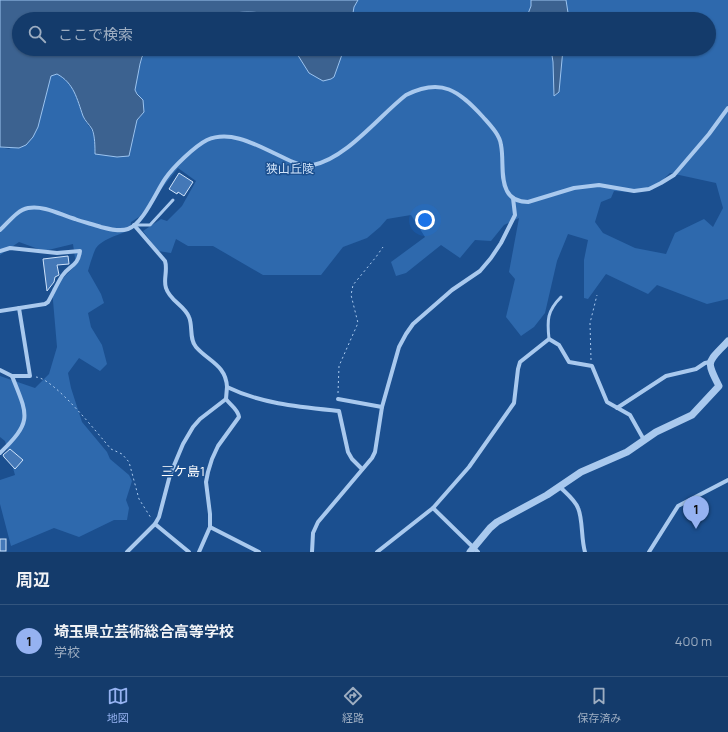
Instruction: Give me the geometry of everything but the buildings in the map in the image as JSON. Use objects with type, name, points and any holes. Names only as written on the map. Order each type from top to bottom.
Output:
[{"type":"street","points":[[0,230],[21,211],[28,208],[48,210],[116,230],[127,229],[134,226],[170,173],[205,141],[215,137],[238,138],[289,161],[312,165],[326,159],[350,145],[406,95],[416,90],[426,88],[443,88],[452,90],[462,96],[496,132],[501,144],[503,176],[507,191],[513,198],[521,202],[528,202],[574,188],[599,185],[627,191],[649,189],[674,175],[709,134],[728,108]]},
{"type":"street","points":[[312,552],[313,533],[318,522],[372,458],[375,452],[382,407],[395,360],[406,334],[413,324],[452,290],[480,271],[491,258],[501,243],[515,215],[513,198]]},
{"type":"street","points":[[134,226],[165,261],[165,285],[167,290],[170,296],[186,311],[189,316],[193,341],[196,347],[220,368],[227,378],[226,399],[237,411],[239,417],[218,446],[208,472],[206,482],[210,527],[199,552]]},
{"type":"street","points":[[0,251],[10,248],[57,253],[80,251],[80,259],[63,274],[48,302],[45,304],[0,311]]},
{"type":"street","points":[[0,370],[12,376],[30,376],[19,308]]},
{"type":"street","points":[[377,552],[433,508],[469,467],[514,403],[520,362],[549,339],[559,345],[569,362],[592,366],[607,402],[630,415],[644,440]]},
{"type":"street","points":[[433,508],[474,550],[490,528],[497,522],[560,487],[570,478],[627,452],[656,432],[692,415],[719,386],[709,368],[710,362],[728,341]]},
{"type":"street","points":[[617,408],[666,376],[696,368],[710,362]]},
{"type":"street","points":[[0,453],[22,427],[25,419],[25,411],[12,376]]},
{"type":"street","points":[[227,386],[235,391],[270,403],[339,411],[348,452],[362,469]]},
{"type":"street","points":[[127,552],[155,524],[161,509],[170,475],[185,440],[200,419],[226,399]]},
{"type":"street","points":[[338,399],[382,407]]},
{"type":"street","points":[[648,552],[678,506],[728,480]]},
{"type":"street","points":[[560,487],[576,503],[579,510],[585,552]]},
{"type":"street","points":[[155,524],[189,552]]},
{"type":"street","points":[[210,527],[259,552]]},
{"type":"lane","points":[[134,226],[150,225],[173,200]]},
{"type":"lane","points":[[549,339],[548,322],[552,305],[561,296]]},
{"type":"path","points":[[338,399],[337,385],[339,366],[358,323],[351,296],[353,285],[383,247]]},
{"type":"path","points":[[592,366],[590,323],[597,295]]},
{"type":"path","points":[[30,376],[40,377],[54,386],[111,449],[122,454],[129,462],[139,499],[155,524]]},
{"type":"green space","points":[[358,0],[531,0],[529,12],[353,12]]},
{"type":"green space","name":"狭山丘陵","points":[[566,0],[728,0],[728,299],[707,304],[657,285],[648,294],[606,274],[588,299],[584,298],[584,260],[588,240],[568,234],[557,261],[545,313],[534,327],[521,336],[506,317],[515,279],[509,272],[519,218],[504,225],[491,241],[475,240],[460,258],[441,245],[406,273],[396,276],[391,262],[425,237],[411,215],[387,219],[367,238],[343,247],[321,275],[263,275],[213,246],[188,246],[176,239],[171,253],[158,251],[143,231],[161,219],[167,221],[182,206],[196,181],[178,168],[139,217],[131,222],[130,230],[105,240],[97,246],[88,271],[101,294],[104,303],[88,313],[91,327],[102,345],[107,364],[100,371],[79,358],[68,373],[71,388],[82,422],[107,452],[110,459],[129,475],[132,481],[126,500],[129,508],[127,520],[114,520],[79,537],[54,528],[11,546],[0,504],[0,480],[15,475],[5,441],[0,437],[0,376],[35,388],[49,374],[57,347],[52,289],[76,265],[73,244],[44,251],[19,242],[0,255],[0,147],[9,149],[38,127],[51,76],[57,74],[67,81],[74,90],[78,97],[84,119],[94,138],[133,140],[137,120],[141,116],[140,97],[135,90],[140,64],[143,56],[298,56],[309,73],[334,77],[342,56],[552,56],[555,95],[562,56],[716,56],[716,12],[568,12]],"holes":[[[670,173],[716,183],[723,208],[713,227],[704,219],[675,233],[666,254],[635,248],[603,233],[595,222],[601,202],[611,198],[614,191],[630,192],[652,190]]]},
{"type":"shaded area","points":[[0,0],[358,0],[353,12],[12,12],[12,56],[143,56],[135,90],[143,100],[144,112],[137,120],[129,156],[117,157],[95,154],[92,129],[84,118],[77,98],[71,87],[57,74],[51,76],[38,127],[33,137],[26,145],[19,148],[0,147]]},
{"type":"shaded area","points":[[531,0],[566,0],[568,12],[529,12]]},
{"type":"shaded area","points":[[298,56],[342,56],[334,77],[331,79],[323,81],[309,73]]},
{"type":"shaded area","points":[[552,56],[562,56],[559,92],[554,96]]},
{"type":"place","name":"埼玉県立芸術総合高等学校","points":[[696,529]]},
{"type":"district","name":"三ケ島1","points":[[183,471]]}]
